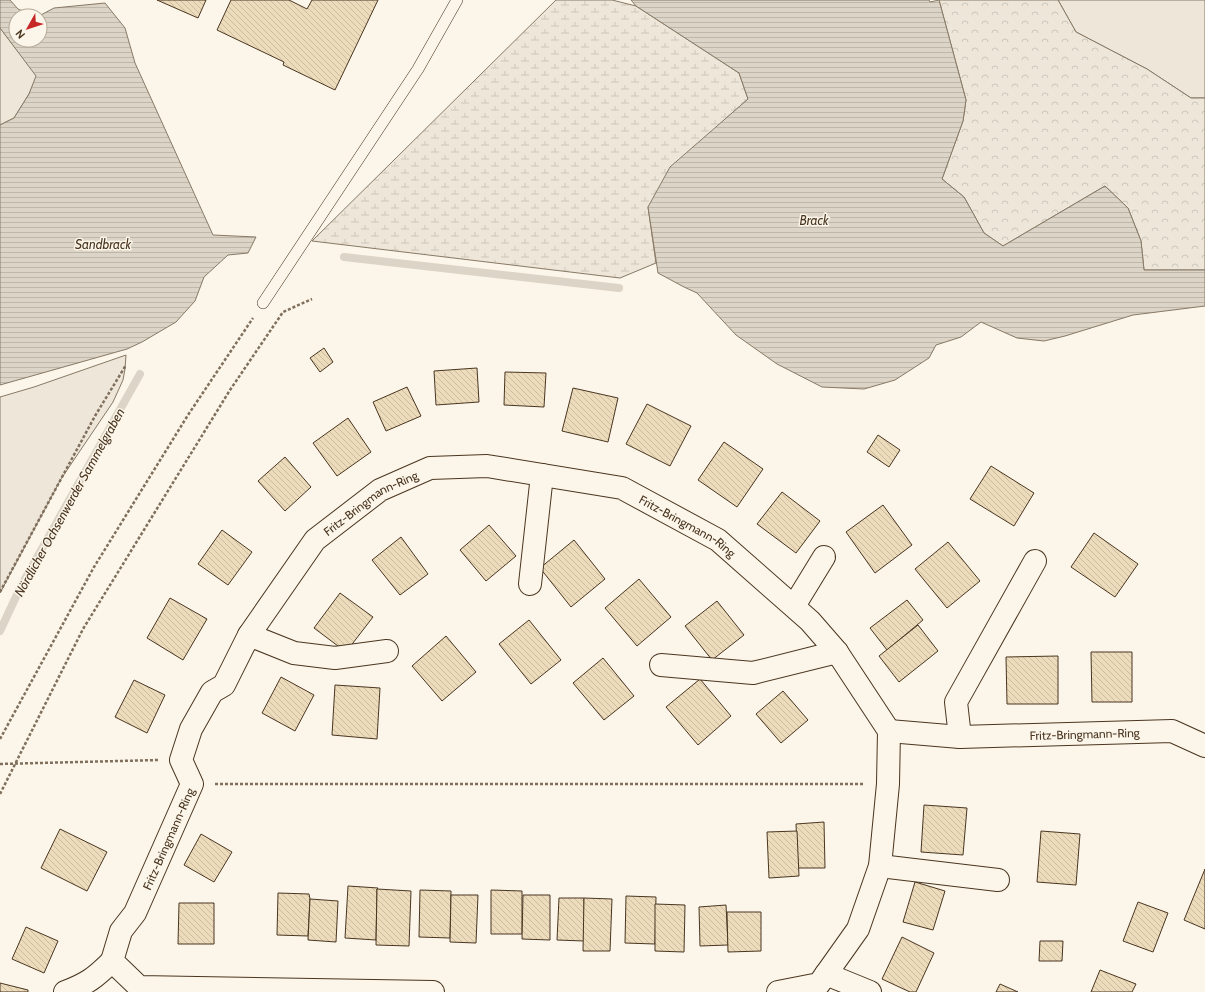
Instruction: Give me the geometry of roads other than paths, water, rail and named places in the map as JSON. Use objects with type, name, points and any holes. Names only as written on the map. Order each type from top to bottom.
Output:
[{"type":"street","name":"Fritz-Bringmann-Ring","points":[[65,992],[80,986],[98,975],[112,961],[121,931],[135,913],[192,784],[181,760],[191,729],[212,692],[224,685],[249,635],[316,540],[380,490],[430,468],[487,466],[622,488],[718,540],[810,620],[837,652],[889,731],[960,738],[1172,730],[1205,746]]},
{"type":"street","points":[[530,584],[542,475]]},
{"type":"street","points":[[794,606],[824,557]]},
{"type":"street","points":[[960,738],[956,702],[1035,561]]},
{"type":"street","points":[[249,635],[294,653],[335,658],[387,651]]},
{"type":"street","points":[[661,665],[753,673],[837,652]]},
{"type":"street","points":[[778,992],[818,984],[858,929],[880,866],[888,784],[889,731]]},
{"type":"street","points":[[880,866],[998,880]]},
{"type":"street","points":[[112,961],[139,987],[433,992]]},
{"type":"street","points":[[826,974],[870,992]]},
{"type":"lane","points":[[263,303],[418,69],[457,0]]},
{"type":"water","name":"Sandbrack","points":[[0,0],[10,0],[17,8],[8,8],[8,39],[0,28]]},
{"type":"water","name":"Brack","points":[[631,0],[929,0],[930,2],[939,0],[966,100],[963,121],[942,179],[964,197],[984,233],[1003,246],[1105,186],[1128,208],[1141,241],[1144,270],[1205,270],[1205,306],[1133,315],[1044,341],[1017,338],[981,322],[961,337],[936,345],[929,358],[895,380],[864,389],[822,387],[777,364],[736,335],[697,293],[658,273],[648,207],[670,167],[748,99],[739,73],[636,6]]},
{"type":"water","name":"Sandbrack","points":[[105,3],[125,28],[135,63],[213,235],[256,237],[248,253],[228,255],[204,277],[195,301],[176,322],[142,342],[127,349],[0,385],[0,125],[14,118],[29,94],[36,76],[15,48],[48,48],[48,11],[54,8]]},
{"type":"waterway","points":[[344,257],[619,288]]},
{"type":"waterway","name":"Nördlicher Ochsenwerder Sammelgraben","points":[[0,631],[21,586],[140,374]]}]
